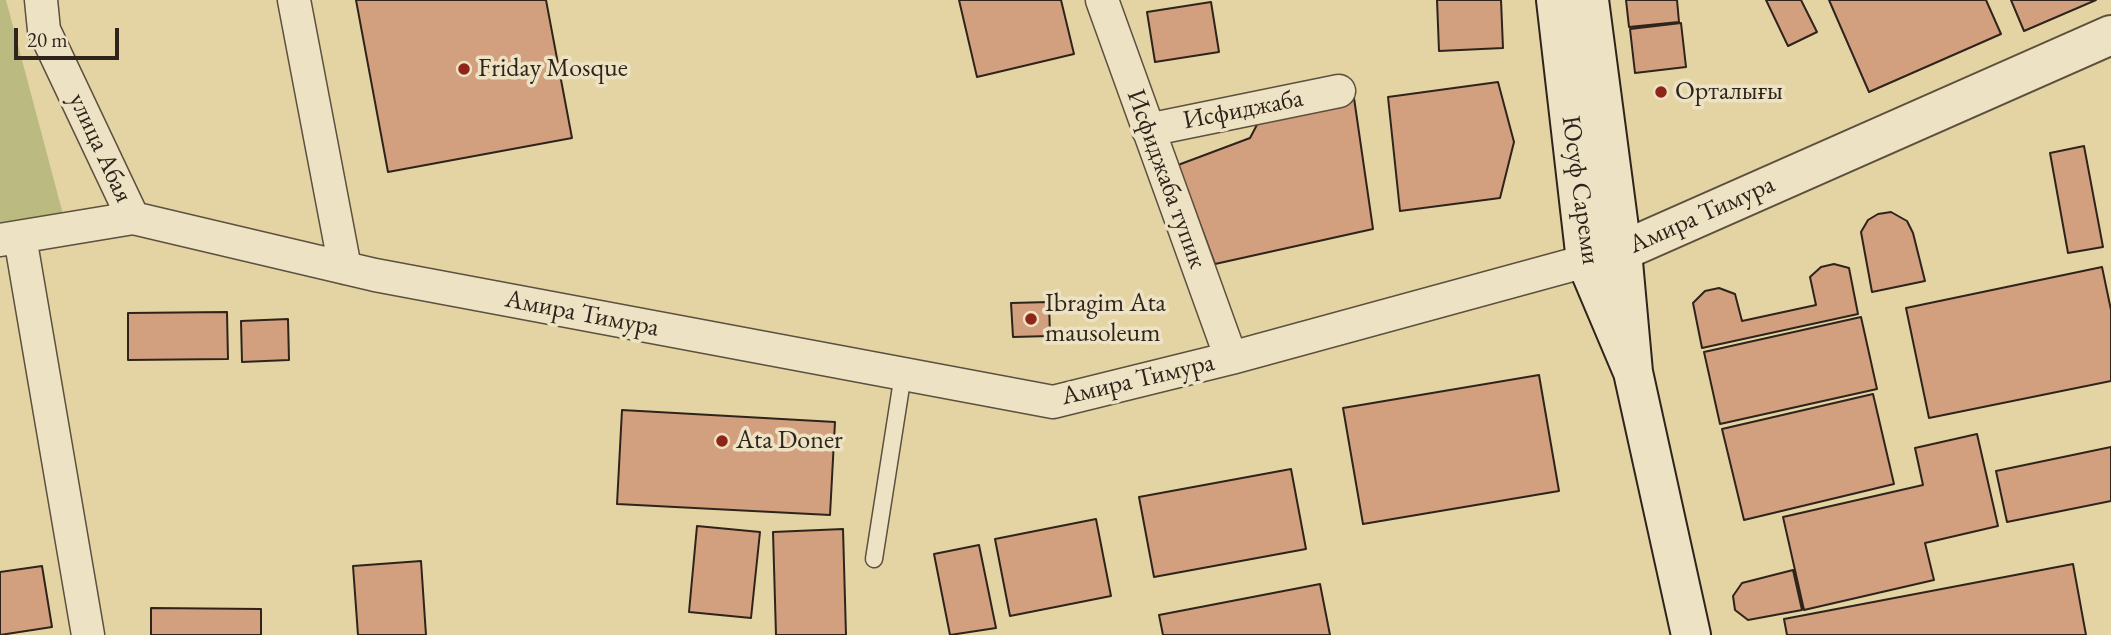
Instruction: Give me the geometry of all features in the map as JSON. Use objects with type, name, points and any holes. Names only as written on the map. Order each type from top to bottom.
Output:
[{"type":"main road","name":"Юсуф Сареми","points":[[1556,0],[1586,261],[1633,372]]},
{"type":"main road","name":"Юсуф Сареми","points":[[1589,0],[1622,251],[1633,372],[1691,635]]},
{"type":"main road","name":"Амира Тимура","points":[[1586,261],[1622,251],[2111,35]]},
{"type":"street","name":"улица Абая","points":[[41,0],[44,30],[133,218]]},
{"type":"street","points":[[294,0],[345,268]]},
{"type":"street","name":"Исфиджаба тупик","points":[[1102,0],[1231,358]]},
{"type":"street","name":"Исфиджаба","points":[[1148,130],[1339,91]]},
{"type":"street","name":"Амира Тимура","points":[[10,239],[133,218],[345,268],[1053,401],[1231,358],[1586,261]]},
{"type":"street","points":[[10,239],[88,635]]},
{"type":"lane","points":[[874,559],[903,373]]},
{"type":"green space","points":[[0,0],[6,0],[63,214],[0,223]]},
{"type":"building","name":"Friday Mosque","points":[[356,0],[546,0],[572,138],[388,172]]},
{"type":"building","points":[[959,0],[1061,0],[1074,54],[977,77]]},
{"type":"building","points":[[1437,0],[1501,0],[1503,48],[1439,51]]},
{"type":"building","points":[[1626,0],[1677,0],[1679,22],[1629,27]]},
{"type":"building","points":[[1766,0],[1801,0],[1817,32],[1788,46]]},
{"type":"building","points":[[1829,0],[1986,0],[2001,34],[1869,92]]},
{"type":"building","points":[[2011,0],[2096,0],[2024,31]]},
{"type":"building","points":[[1211,2],[1219,52],[1155,62],[1147,12]]},
{"type":"building","points":[[1681,23],[1686,67],[1635,73],[1630,29]]},
{"type":"building","points":[[1498,82],[1514,142],[1500,198],[1400,211],[1388,97]]},
{"type":"building","points":[[1354,98],[1373,229],[1215,264],[1178,165],[1250,138],[1260,119]]},
{"type":"building","points":[[2084,146],[2103,247],[2068,253],[2050,153]]},
{"type":"building","points":[[1891,212],[1907,221],[1913,233],[1925,281],[1872,292],[1861,232],[1868,220],[1878,214]]},
{"type":"building","points":[[1834,264],[1849,268],[1858,314],[1702,348],[1693,303],[1705,291],[1719,288],[1735,294],[1742,321],[1816,305],[1810,277],[1821,267]]},
{"type":"building","points":[[2102,267],[2111,310],[2111,381],[1929,418],[1906,308]]},
{"type":"building","name":"Ibragim Ata mausoleum","points":[[1049,302],[1050,336],[1013,337],[1011,303]]},
{"type":"building","points":[[227,312],[228,359],[128,360],[128,313]]},
{"type":"building","points":[[1861,317],[1877,389],[1720,424],[1704,352]]},
{"type":"building","points":[[288,319],[289,360],[242,362],[241,321]]},
{"type":"building","points":[[1539,375],[1559,491],[1363,524],[1343,408]]},
{"type":"building","points":[[1873,394],[1894,484],[1744,520],[1722,429]]},
{"type":"building","points":[[622,410],[835,422],[830,515],[617,504]]},
{"type":"building","points":[[1977,434],[1998,526],[1925,543],[1934,580],[1804,610],[1783,517],[1923,485],[1915,448]]},
{"type":"building","points":[[2111,447],[2111,501],[2007,522],[1996,471]]},
{"type":"building","points":[[1291,469],[1306,549],[1154,577],[1139,497]]},
{"type":"building","points":[[1096,519],[1111,596],[1010,616],[995,539]]},
{"type":"building","points":[[697,526],[760,532],[751,618],[689,612]]},
{"type":"building","points":[[843,529],[846,635],[776,635],[773,532]]},
{"type":"building","points":[[979,545],[996,628],[950,635],[934,554]]},
{"type":"building","points":[[421,561],[426,635],[358,635],[353,566]]},
{"type":"building","points":[[2073,564],[2086,635],[1787,635],[1784,619]]},
{"type":"building","points":[[42,566],[52,627],[0,635],[0,572]]},
{"type":"building","points":[[1793,570],[1802,610],[1748,620],[1735,610],[1733,596],[1742,583]]},
{"type":"building","points":[[1320,584],[1330,635],[1163,635],[1159,615]]},
{"type":"building","points":[[151,608],[261,609],[261,635],[151,635]]},
{"type":"place","name":"Friday Mosque","points":[[464,69]]},
{"type":"place","name":"Орталығы","points":[[1661,92]]},
{"type":"place","name":"Ibragim Ata mausoleum","points":[[1031,319]]},
{"type":"place","name":"Ata Doner","points":[[722,441]]}]
